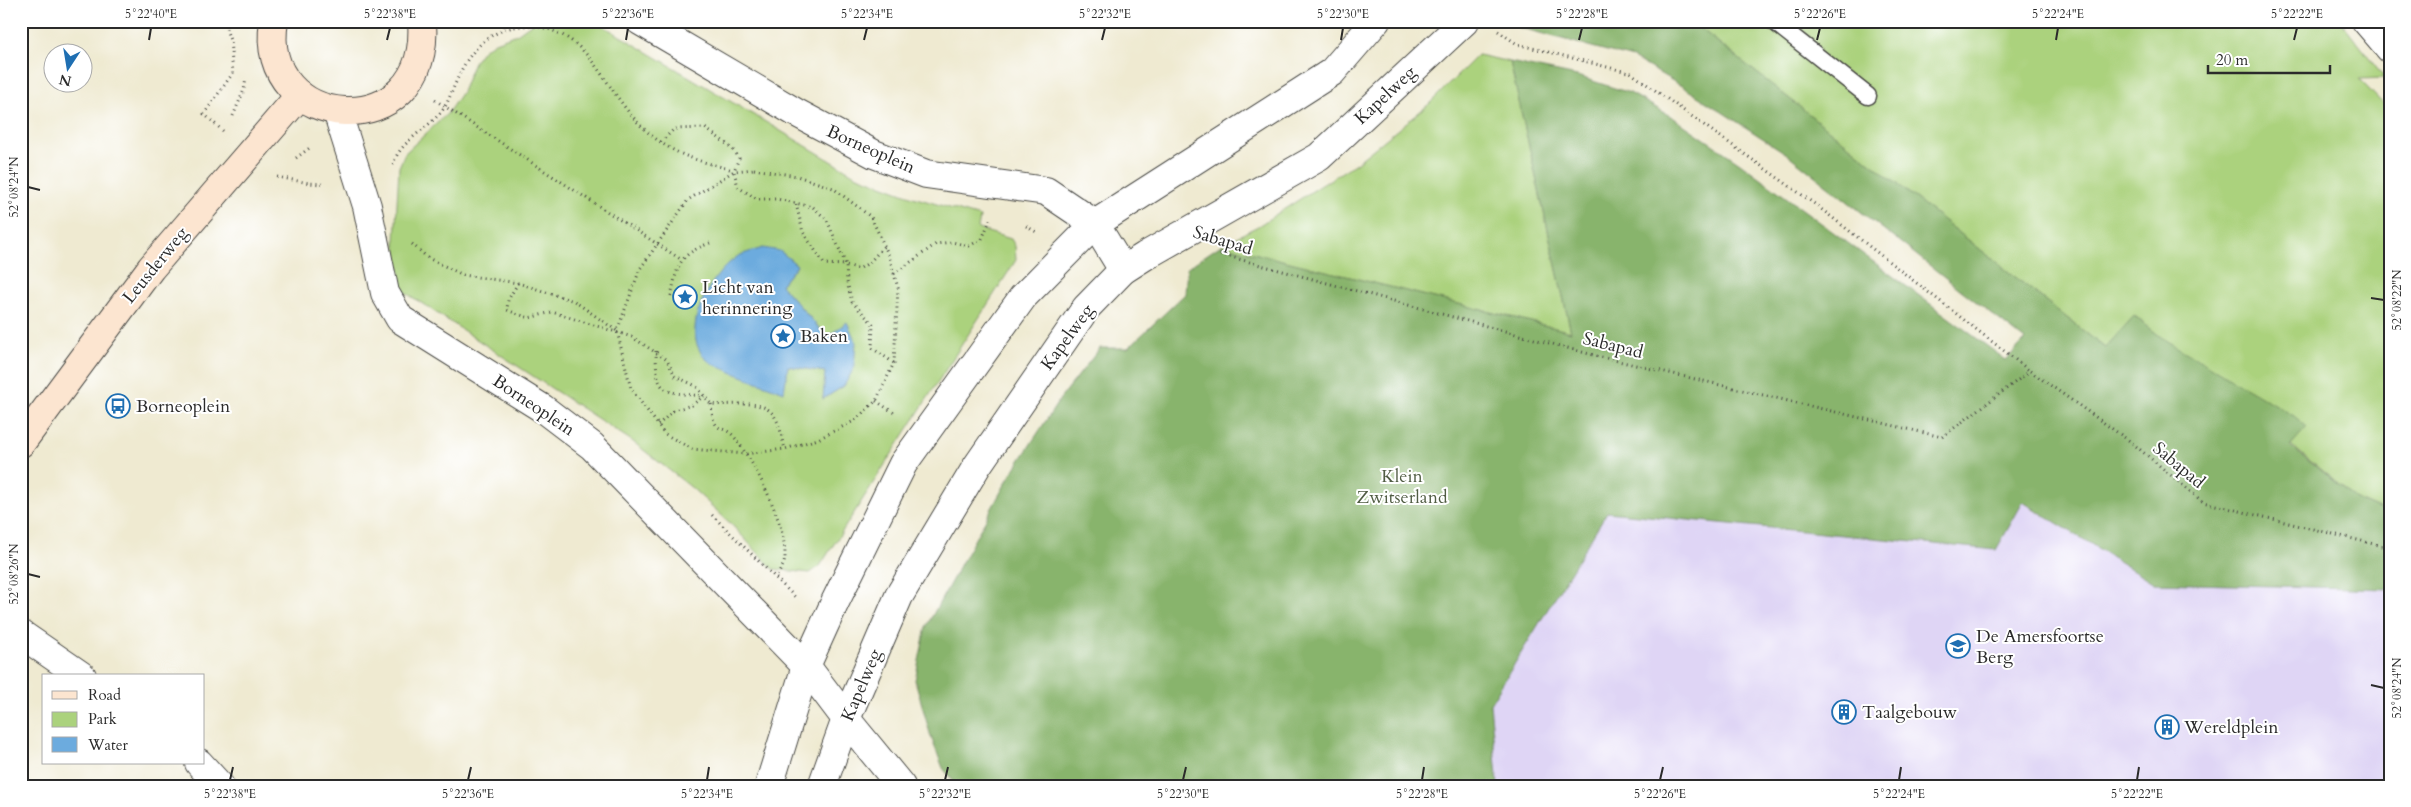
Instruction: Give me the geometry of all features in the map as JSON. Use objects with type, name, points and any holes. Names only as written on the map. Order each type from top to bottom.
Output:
[{"type":"street","points":[[274,21],[272,35],[275,58],[284,78],[300,95],[317,106],[337,111],[358,112],[378,106],[410,80],[419,62],[423,41],[422,21]]},
{"type":"street","name":"Borneoplein","points":[[640,21],[794,112],[874,154],[926,174],[1046,191],[1095,224],[1123,270]]},
{"type":"street","points":[[769,786],[806,666],[835,602],[903,464],[1023,297],[1095,224],[1332,72],[1376,21]]},
{"type":"street","name":"Kapelweg","points":[[822,786],[846,719],[899,596],[977,466],[1086,308],[1123,270],[1319,157],[1465,21]]},
{"type":"street","points":[[2366,21],[2390,49]]},
{"type":"street","name":"Leusderweg","points":[[21,443],[151,268],[300,95]]},
{"type":"street","name":"Borneoplein","points":[[337,111],[367,206],[384,293],[400,319],[542,408],[592,446],[806,666],[846,719],[901,786]]},
{"type":"street","points":[[21,634],[79,674]]},
{"type":"street","points":[[200,764],[220,786]]},
{"type":"lane","points":[[1773,21],[1868,96]]},
{"type":"path","points":[[223,21],[230,40],[234,73],[204,114],[277,177],[309,184],[359,184],[389,181],[396,153],[445,106],[466,61],[488,37],[506,29],[536,25],[555,30],[586,54],[622,104],[650,135],[683,157],[734,170],[754,169],[797,176],[833,188],[870,217],[884,246],[898,288],[894,363],[876,401],[854,421],[818,439],[785,449],[745,454],[692,449],[665,434],[631,388],[617,331],[640,268],[655,244],[688,200],[734,170],[739,158],[732,146],[720,140],[706,128],[674,129],[661,142]]},
{"type":"path","points":[[503,21],[506,29]]},
{"type":"path","name":"Sabapad","points":[[1497,30],[1518,44],[1631,73],[1816,205],[2030,371],[2131,442],[2203,502],[2390,548]]},
{"type":"path","points":[[434,99],[682,260]]},
{"type":"path","points":[[734,170],[738,187],[757,198],[778,199],[813,207],[827,220],[846,265],[847,282],[852,302],[873,324],[872,348],[894,363]]},
{"type":"path","points":[[796,204],[803,232],[824,264],[846,265],[859,269],[870,262],[884,246]]},
{"type":"path","points":[[983,213],[1000,218]]},
{"type":"path","points":[[894,274],[936,244],[952,242],[969,246],[982,239],[992,216]]},
{"type":"path","points":[[1024,226],[1032,228],[1066,254]]},
{"type":"path","points":[[407,239],[428,258],[463,275],[518,283],[574,300],[617,331]]},
{"type":"path","name":"Sabapad","points":[[1174,240],[1226,256],[1597,356],[1942,436],[2030,371]]},
{"type":"path","points":[[671,296],[682,260],[691,250],[710,243]]},
{"type":"path","points":[[518,283],[508,300],[507,310],[528,318],[552,312],[578,322],[632,336],[667,360],[675,376],[696,386],[711,404],[712,420],[720,429],[734,436],[772,501],[783,534],[785,559],[776,578]]},
{"type":"path","points":[[656,351],[656,377],[663,388],[678,394],[704,396]]},
{"type":"path","points":[[658,425],[674,410],[692,405],[704,396]]},
{"type":"path","points":[[711,404],[727,406],[753,403],[764,406],[776,418],[785,449]]},
{"type":"shaded area","name":"De Amersfoortse Berg","points":[[2022,502],[2154,583],[2390,589],[2390,786],[1498,786],[1490,704],[1607,512],[1996,550]]},
{"type":"green space","points":[[535,21],[595,21],[855,175],[913,197],[980,217],[978,229],[1011,239],[1015,246],[1016,260],[820,566],[810,573],[773,569],[730,523],[692,488],[632,441],[403,291],[395,241],[399,167],[405,153],[447,114],[462,92],[474,62],[483,50],[495,42],[517,34]],"holes":[[[763,248],[797,265],[781,285],[828,338],[844,386],[823,399],[826,372],[788,366],[783,392]]]},
{"type":"green space","name":"Klein Zwitserland","points":[[1522,21],[1691,21],[2105,348],[2134,316],[2165,340],[2294,416],[2307,427],[2290,446],[2356,499],[2390,514],[2390,589],[2154,583],[2023,502],[1996,550],[1607,512],[1490,704],[1498,786],[957,786],[943,768],[931,737],[915,680],[926,627],[1008,479],[1060,399],[1100,348],[1128,348],[1185,294],[1187,268],[1221,245],[1571,332],[1510,62],[1577,76],[1630,93],[1674,118],[1740,163],[2006,360],[2025,340],[1787,154],[1685,88],[1633,58],[1510,25]]},
{"type":"green space","points":[[1691,21],[2341,21],[2385,78],[2359,79],[2390,111],[2390,514],[2356,499],[2135,316],[2105,348]]},
{"type":"green space","points":[[1478,55],[1510,62],[1571,332],[1221,245],[1258,226],[1356,163],[1428,105]]},
{"type":"water","points":[[763,248],[780,251],[797,265],[781,285],[827,337],[847,322],[856,342],[854,368],[844,386],[823,399],[825,372],[788,366],[784,392],[711,362],[706,359],[698,347],[695,334],[696,320],[700,306],[715,279],[737,257]]},
{"type":"place","name":"Licht van herinnering","points":[[685,297]]},
{"type":"place","name":"Baken","points":[[783,336]]},
{"type":"place","name":"Borneoplein","points":[[118,406]]},
{"type":"place","name":"De Amersfoortse Berg","points":[[1958,646]]},
{"type":"place","name":"Taalgebouw","points":[[1844,712]]},
{"type":"place","name":"Wereldplein","points":[[2167,727]]}]
